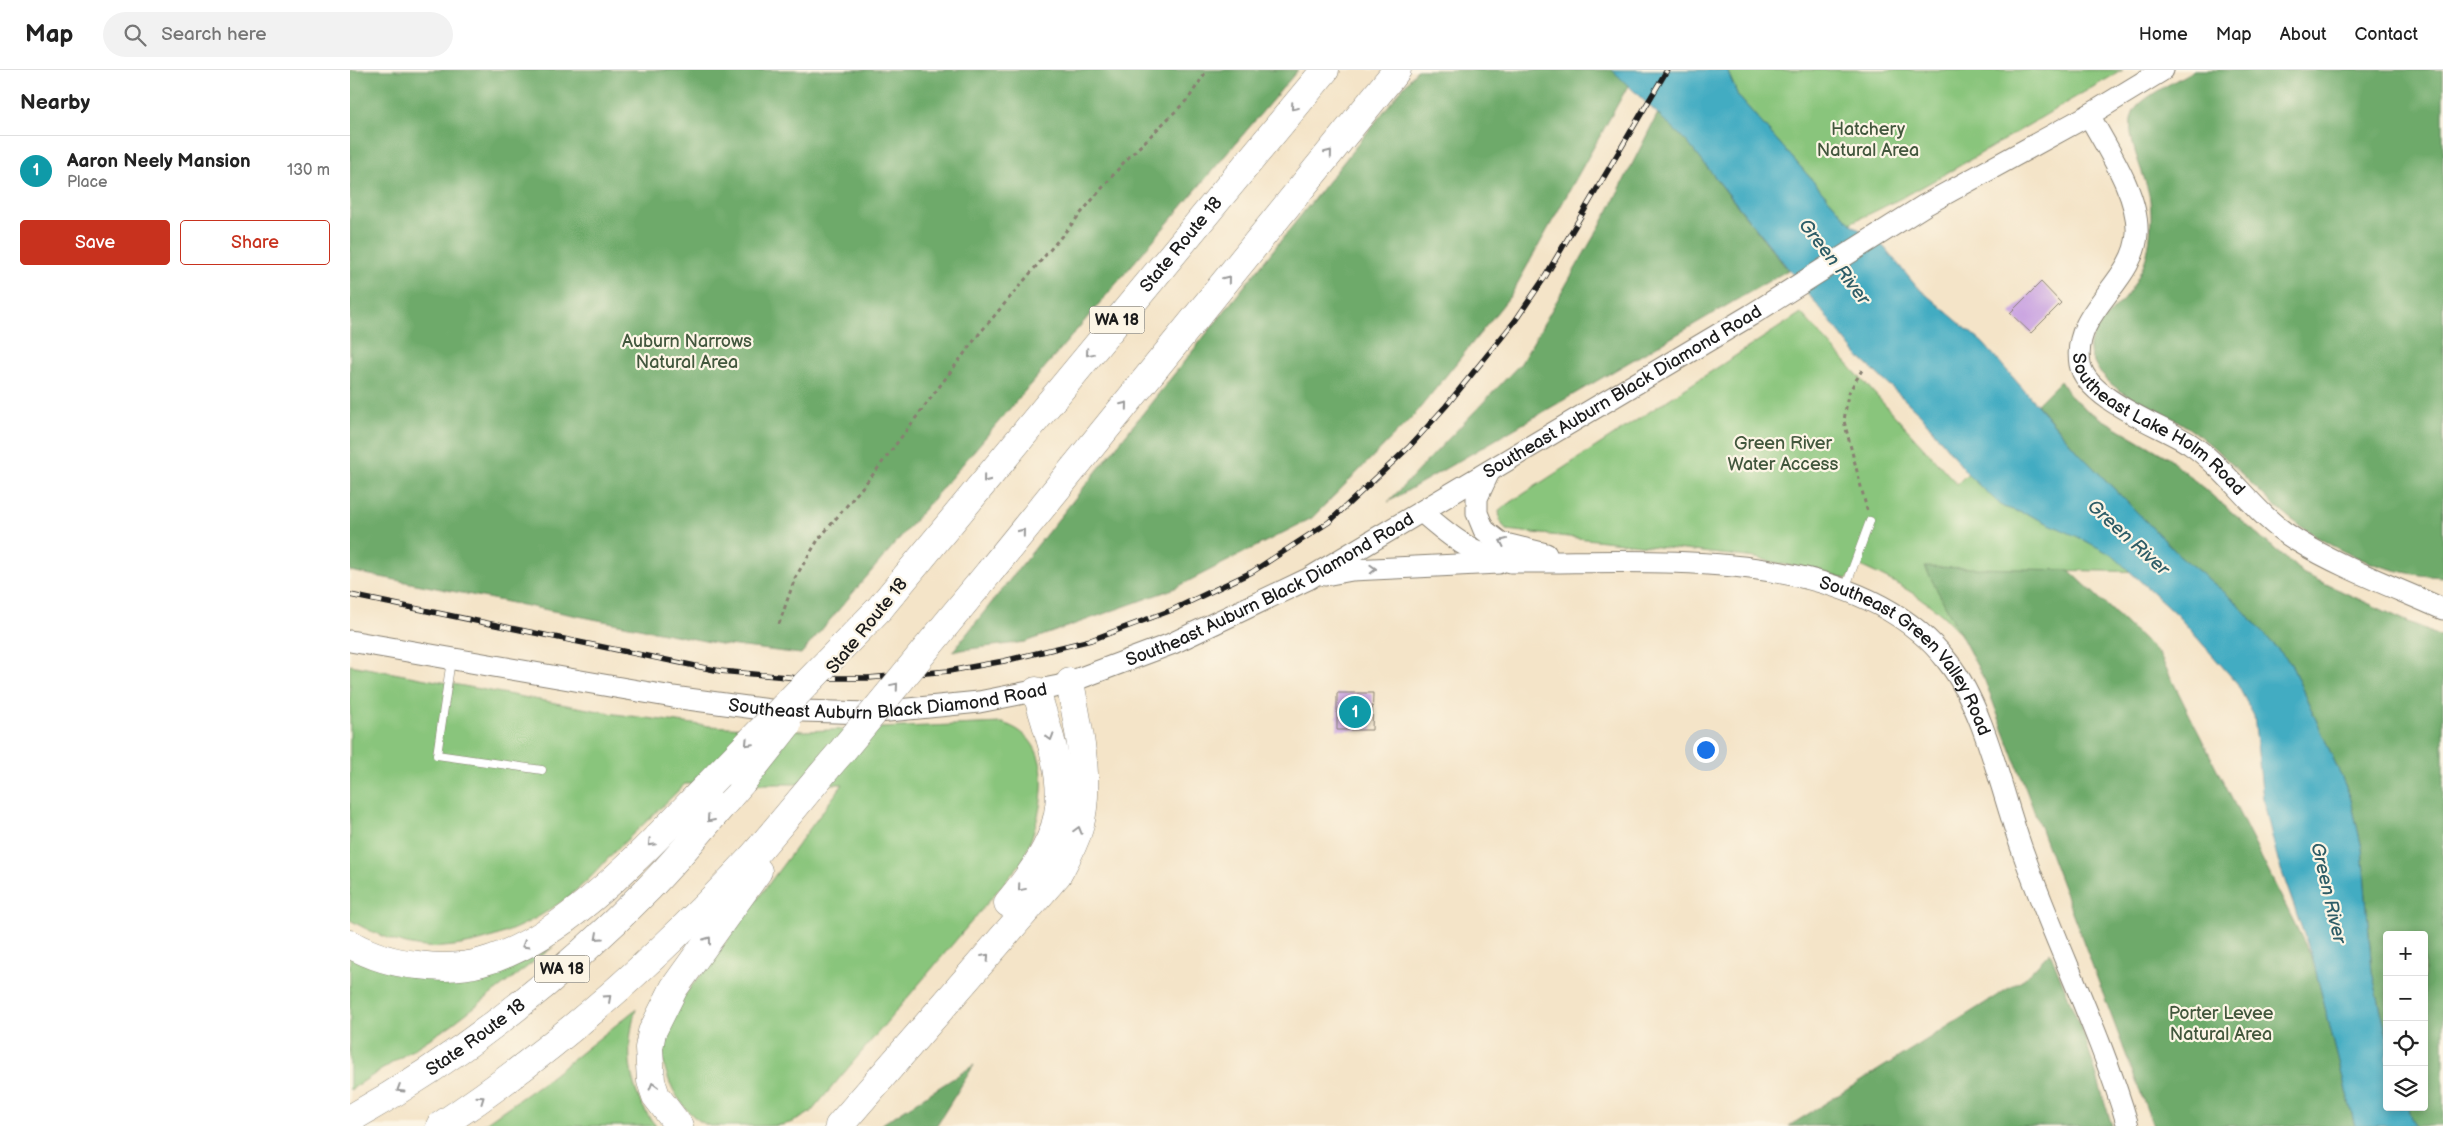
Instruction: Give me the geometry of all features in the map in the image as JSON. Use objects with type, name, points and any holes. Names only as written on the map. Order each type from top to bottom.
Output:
[{"type":"highway","name":"State Route 18","points":[[350,1119],[432,1069],[502,1019],[558,973],[650,886],[742,782],[880,608],[1325,70]]},
{"type":"highway","points":[[679,1126],[656,1096],[651,1081],[649,1048],[658,1018],[674,988],[842,750],[992,570],[1390,78]]},
{"type":"highway","points":[[350,944],[378,957],[404,964],[462,967],[519,948],[540,936],[604,888],[710,783],[880,608]]},
{"type":"highway","points":[[839,1126],[1058,874],[1071,850],[1080,827],[1084,789],[1082,757],[1070,682]]},
{"type":"highway","points":[[821,1126],[1031,876],[1053,838],[1061,799],[1056,756],[1036,690]]},
{"type":"highway","name":"WA 18","points":[[440,1126],[525,1068],[576,1027],[629,980],[693,918],[808,799]]},
{"type":"street","name":"Southeast Auburn Black Diamond Road","points":[[350,641],[673,697],[770,710],[868,712],[979,702],[1070,682],[1171,644],[1308,579],[1750,315],[1925,205],[2089,114],[2163,70]]},
{"type":"street","name":"Southeast Lake Holm Road","points":[[2089,114],[2124,181],[2133,206],[2137,232],[2134,251],[2118,280],[2100,303],[2086,327],[2080,347],[2080,364],[2084,376],[2098,392],[2190,444],[2213,462],[2275,527],[2332,560],[2443,609]]},
{"type":"street","points":[[1489,472],[1477,498],[1477,513],[1484,530],[1502,543],[1544,554],[1602,562]]},
{"type":"street","name":"Southeast Green Valley Road","points":[[1422,512],[1468,548],[1487,557],[1511,562],[1602,562],[1730,566],[1808,579],[1845,589],[1875,602],[1904,620],[1931,643],[1949,662],[1965,688],[1978,716],[2024,856],[2118,1090],[2128,1126]]},
{"type":"street","points":[[1308,579],[1352,570],[1511,562]]},
{"type":"lane","points":[[1845,589],[1870,521]]},
{"type":"lane","points":[[451,658],[437,755],[542,770]]},
{"type":"path","points":[[779,624],[795,578],[818,540],[875,472],[979,334],[1125,161],[1189,98],[1207,70]]},
{"type":"path","points":[[1862,370],[1848,394],[1844,421],[1870,521]]},
{"type":"green space","name":"Auburn Narrows Natural Area","points":[[350,70],[1298,70],[801,654],[720,644],[350,571]]},
{"type":"green space","points":[[1417,70],[1612,70],[1629,84],[1511,295],[1416,413],[1312,518],[1173,589],[1025,642],[953,651]]},
{"type":"green space","name":"Hatchery Natural Area","points":[[1727,70],[2123,70],[1954,169],[1850,223],[1738,96]]},
{"type":"green space","points":[[2194,70],[2443,70],[2443,577],[2397,571],[2374,564],[2330,545],[2291,519],[2221,454],[2187,427],[2122,392],[2110,383],[2092,359],[2091,341],[2095,332],[2130,290],[2141,270],[2148,247],[2151,227],[2150,200],[2132,140],[2132,117],[2140,103]]},
{"type":"green space","points":[[1658,113],[1687,142],[1788,270],[1388,502],[1521,363],[1609,210]]},
{"type":"green space","name":"Green River Water Access","points":[[1801,313],[1957,484],[2060,381],[2069,395],[2088,411],[2167,457],[2304,574],[2443,638],[2424,923],[2253,621],[2223,573],[2044,570],[1996,689],[1966,641],[1940,613],[1915,594],[1860,566],[1847,579],[1756,558],[1506,530],[1500,521],[1499,510]]},
{"type":"green space","points":[[2060,381],[2069,395],[2088,411],[2167,457],[2304,574],[2443,638],[2443,1126],[2415,1126],[2409,1111],[2428,1111],[2428,931],[2383,931],[2383,1019],[2372,972],[2362,848],[2350,796],[2291,664],[2235,601],[2179,555],[2078,452],[2037,404]]},
{"type":"green space","name":"Porter Levee Natural Area","points":[[1925,567],[2069,570],[2159,654],[2313,960],[2355,1126],[2153,1126],[1985,681]]},
{"type":"green space","points":[[350,665],[615,714],[709,726],[805,731],[1002,723],[1021,732],[1034,746],[1040,764],[1042,784],[1040,805],[1029,846],[1021,863],[811,1112],[791,1123],[779,1125],[710,1126],[689,1112],[673,1089],[667,1075],[662,1049],[666,1030],[688,990],[843,784],[685,784],[584,883],[566,899],[534,919],[498,935],[461,945],[431,947],[406,944],[383,936],[350,920]]},
{"type":"green space","points":[[553,947],[451,1025],[350,1090],[350,955],[488,973],[532,958]]},
{"type":"green space","points":[[2050,952],[2085,1038],[2112,1126],[1789,1126],[2025,978]]},
{"type":"green space","points":[[636,1009],[630,1040],[631,1070],[639,1099],[656,1126],[481,1126],[548,1079]]},
{"type":"green space","points":[[974,1065],[936,1126],[879,1126]]},
{"type":"water","name":"Green River","points":[[1612,70],[1727,70],[1738,96],[1850,223],[1884,247],[1916,286],[1983,343],[2078,452],[2179,555],[2235,601],[2291,664],[2350,796],[2362,848],[2372,972],[2383,1019],[2383,1111],[2409,1111],[2415,1126],[2355,1126],[2313,960],[2278,861],[2263,799],[2254,716],[2236,682],[2177,615],[2112,555],[2029,515],[2003,507],[1971,478],[1921,415],[1857,355],[1687,142]]},
{"type":"building","points":[[2041,282],[2061,303],[2031,333],[2010,313]]},
{"type":"building","points":[[1337,693],[1373,693],[1372,730],[1337,730]]},
{"type":"railway","points":[[350,595],[720,671],[798,678],[868,678],[949,671],[1004,661],[1091,640],[1172,610],[1252,572],[1329,522],[1409,447],[1446,406],[1515,321],[1545,277],[1667,70]]},
{"type":"place","name":"Aaron Neely Mansion","points":[[1355,712]]}]
